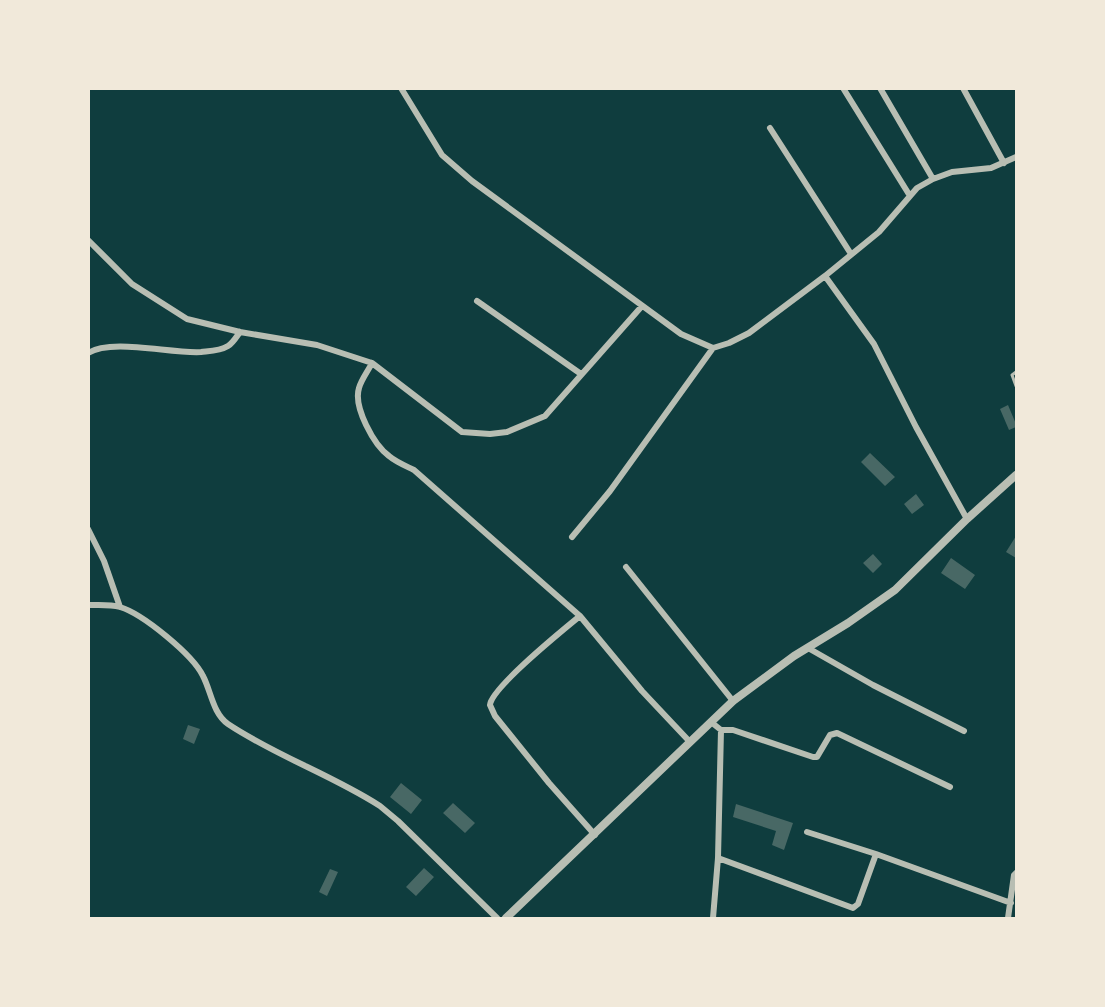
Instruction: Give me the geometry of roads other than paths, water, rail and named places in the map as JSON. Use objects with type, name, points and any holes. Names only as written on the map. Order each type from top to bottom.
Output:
[{"type":"street","points":[[401,88],[442,155],[472,180],[681,334],[713,348]]},
{"type":"street","points":[[843,88],[910,196]]},
{"type":"street","points":[[880,88],[933,179]]},
{"type":"street","points":[[963,88],[1004,163]]},
{"type":"street","points":[[770,128],[851,254]]},
{"type":"street","points":[[572,537],[610,491],[713,348],[749,333],[825,276],[879,232],[917,188],[952,172],[991,168],[1017,158]]},
{"type":"street","points":[[88,240],[132,284],[187,318],[240,332],[317,345],[372,363],[462,432],[490,434],[507,432],[544,416],[642,306]]},
{"type":"street","points":[[825,276],[874,344],[916,427],[967,519]]},
{"type":"street","points":[[477,301],[581,374]]},
{"type":"street","points":[[88,345],[97,348],[126,347],[185,353],[217,351],[230,346],[240,332]]},
{"type":"street","points":[[88,353],[97,348]]},
{"type":"street","points":[[372,363],[359,388],[357,397],[362,414],[378,446],[388,456],[414,470],[580,616],[642,691],[690,742]]},
{"type":"street","points":[[506,918],[595,836],[733,701],[794,656],[848,624],[895,590],[967,519],[1017,475]]},
{"type":"street","points":[[88,529],[104,561],[120,608]]},
{"type":"street","points":[[626,567],[733,701]]},
{"type":"street","points":[[88,605],[120,608],[144,621],[189,656],[202,673],[217,711],[223,720],[380,806],[497,918]]},
{"type":"street","points":[[580,616],[514,674],[493,696],[490,705],[495,716],[595,836]]},
{"type":"street","points":[[808,648],[873,685],[964,731]]},
{"type":"street","points":[[711,722],[721,730],[733,730],[813,757],[820,754],[830,735],[837,733],[950,787]]},
{"type":"street","points":[[713,918],[718,858],[721,730]]},
{"type":"street","points":[[807,832],[876,854],[1011,903]]},
{"type":"street","points":[[718,858],[853,908],[858,904],[876,854]]},
{"type":"street","points":[[1008,918],[1014,875],[1017,873]]},
{"type":"lane","points":[[1017,372],[1012,375],[1017,386]]}]
